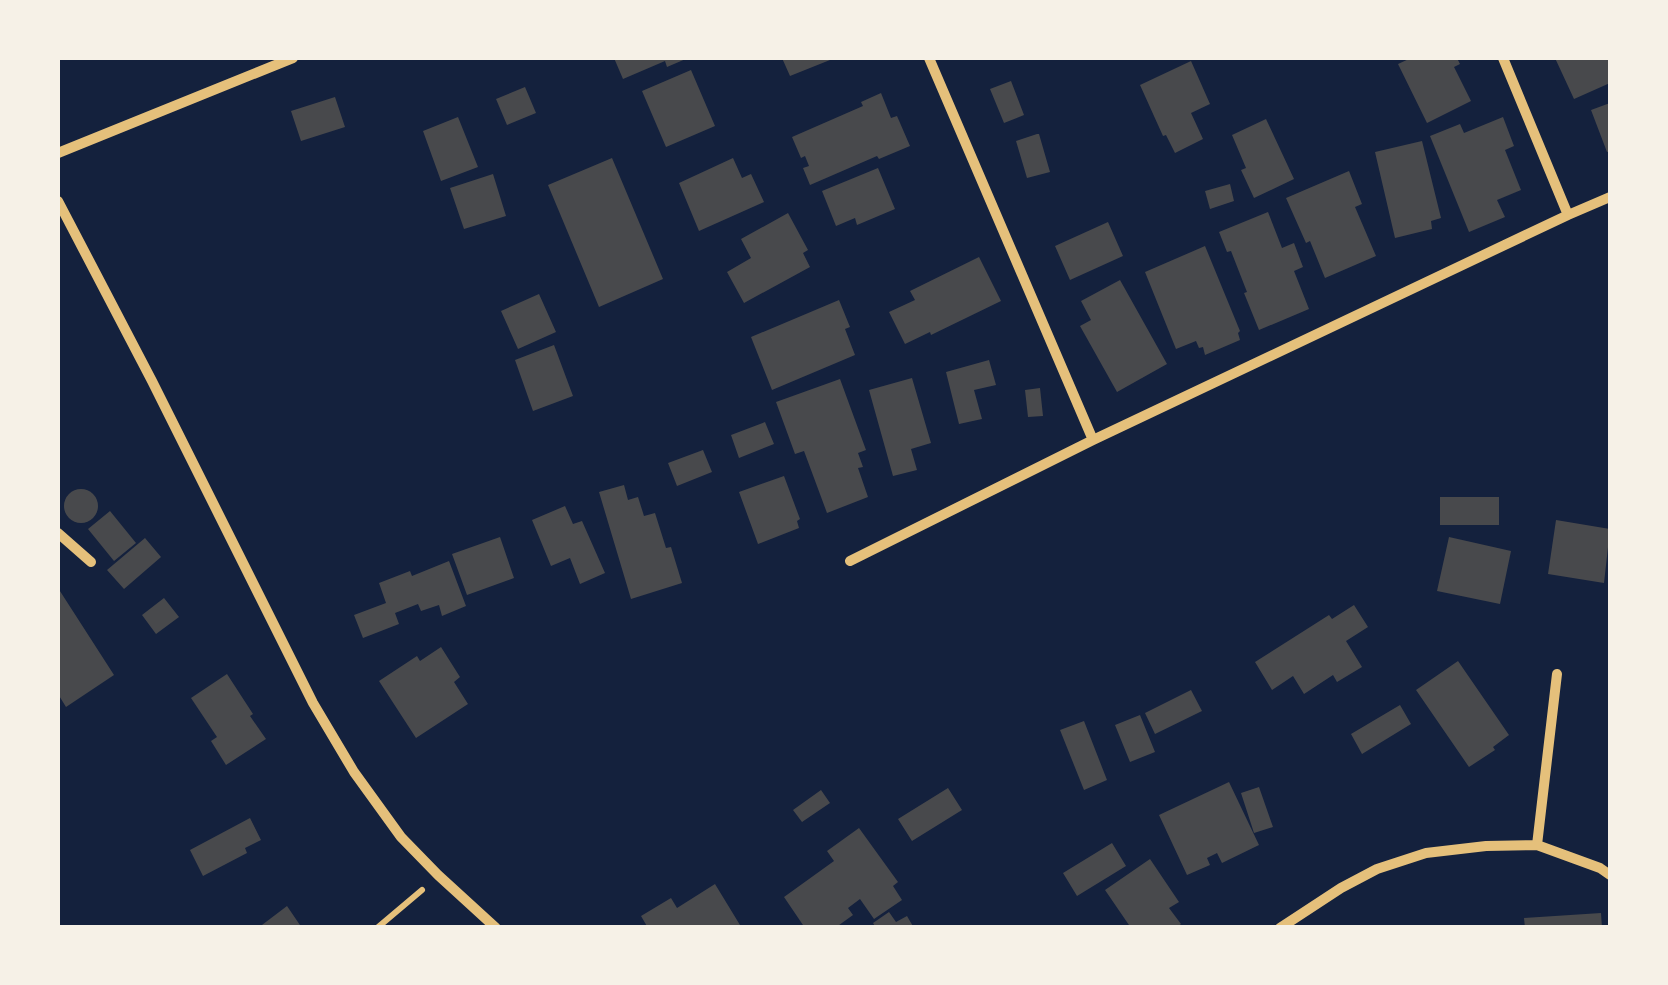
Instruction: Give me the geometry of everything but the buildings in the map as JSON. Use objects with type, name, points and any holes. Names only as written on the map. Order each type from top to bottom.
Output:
[{"type":"street","points":[[58,153],[293,58]]},
{"type":"street","points":[[929,58],[1093,440]]},
{"type":"street","points":[[1504,58],[1568,215]]},
{"type":"street","points":[[850,561],[1093,440],[1610,197]]},
{"type":"street","points":[[58,201],[314,702],[363,785],[401,837],[496,928]]},
{"type":"street","points":[[58,534],[91,562]]},
{"type":"street","points":[[1537,845],[1557,674]]},
{"type":"street","points":[[1280,928],[1377,869],[1426,853],[1537,845],[1610,875]]},
{"type":"path","points":[[378,928],[438,875]]}]
